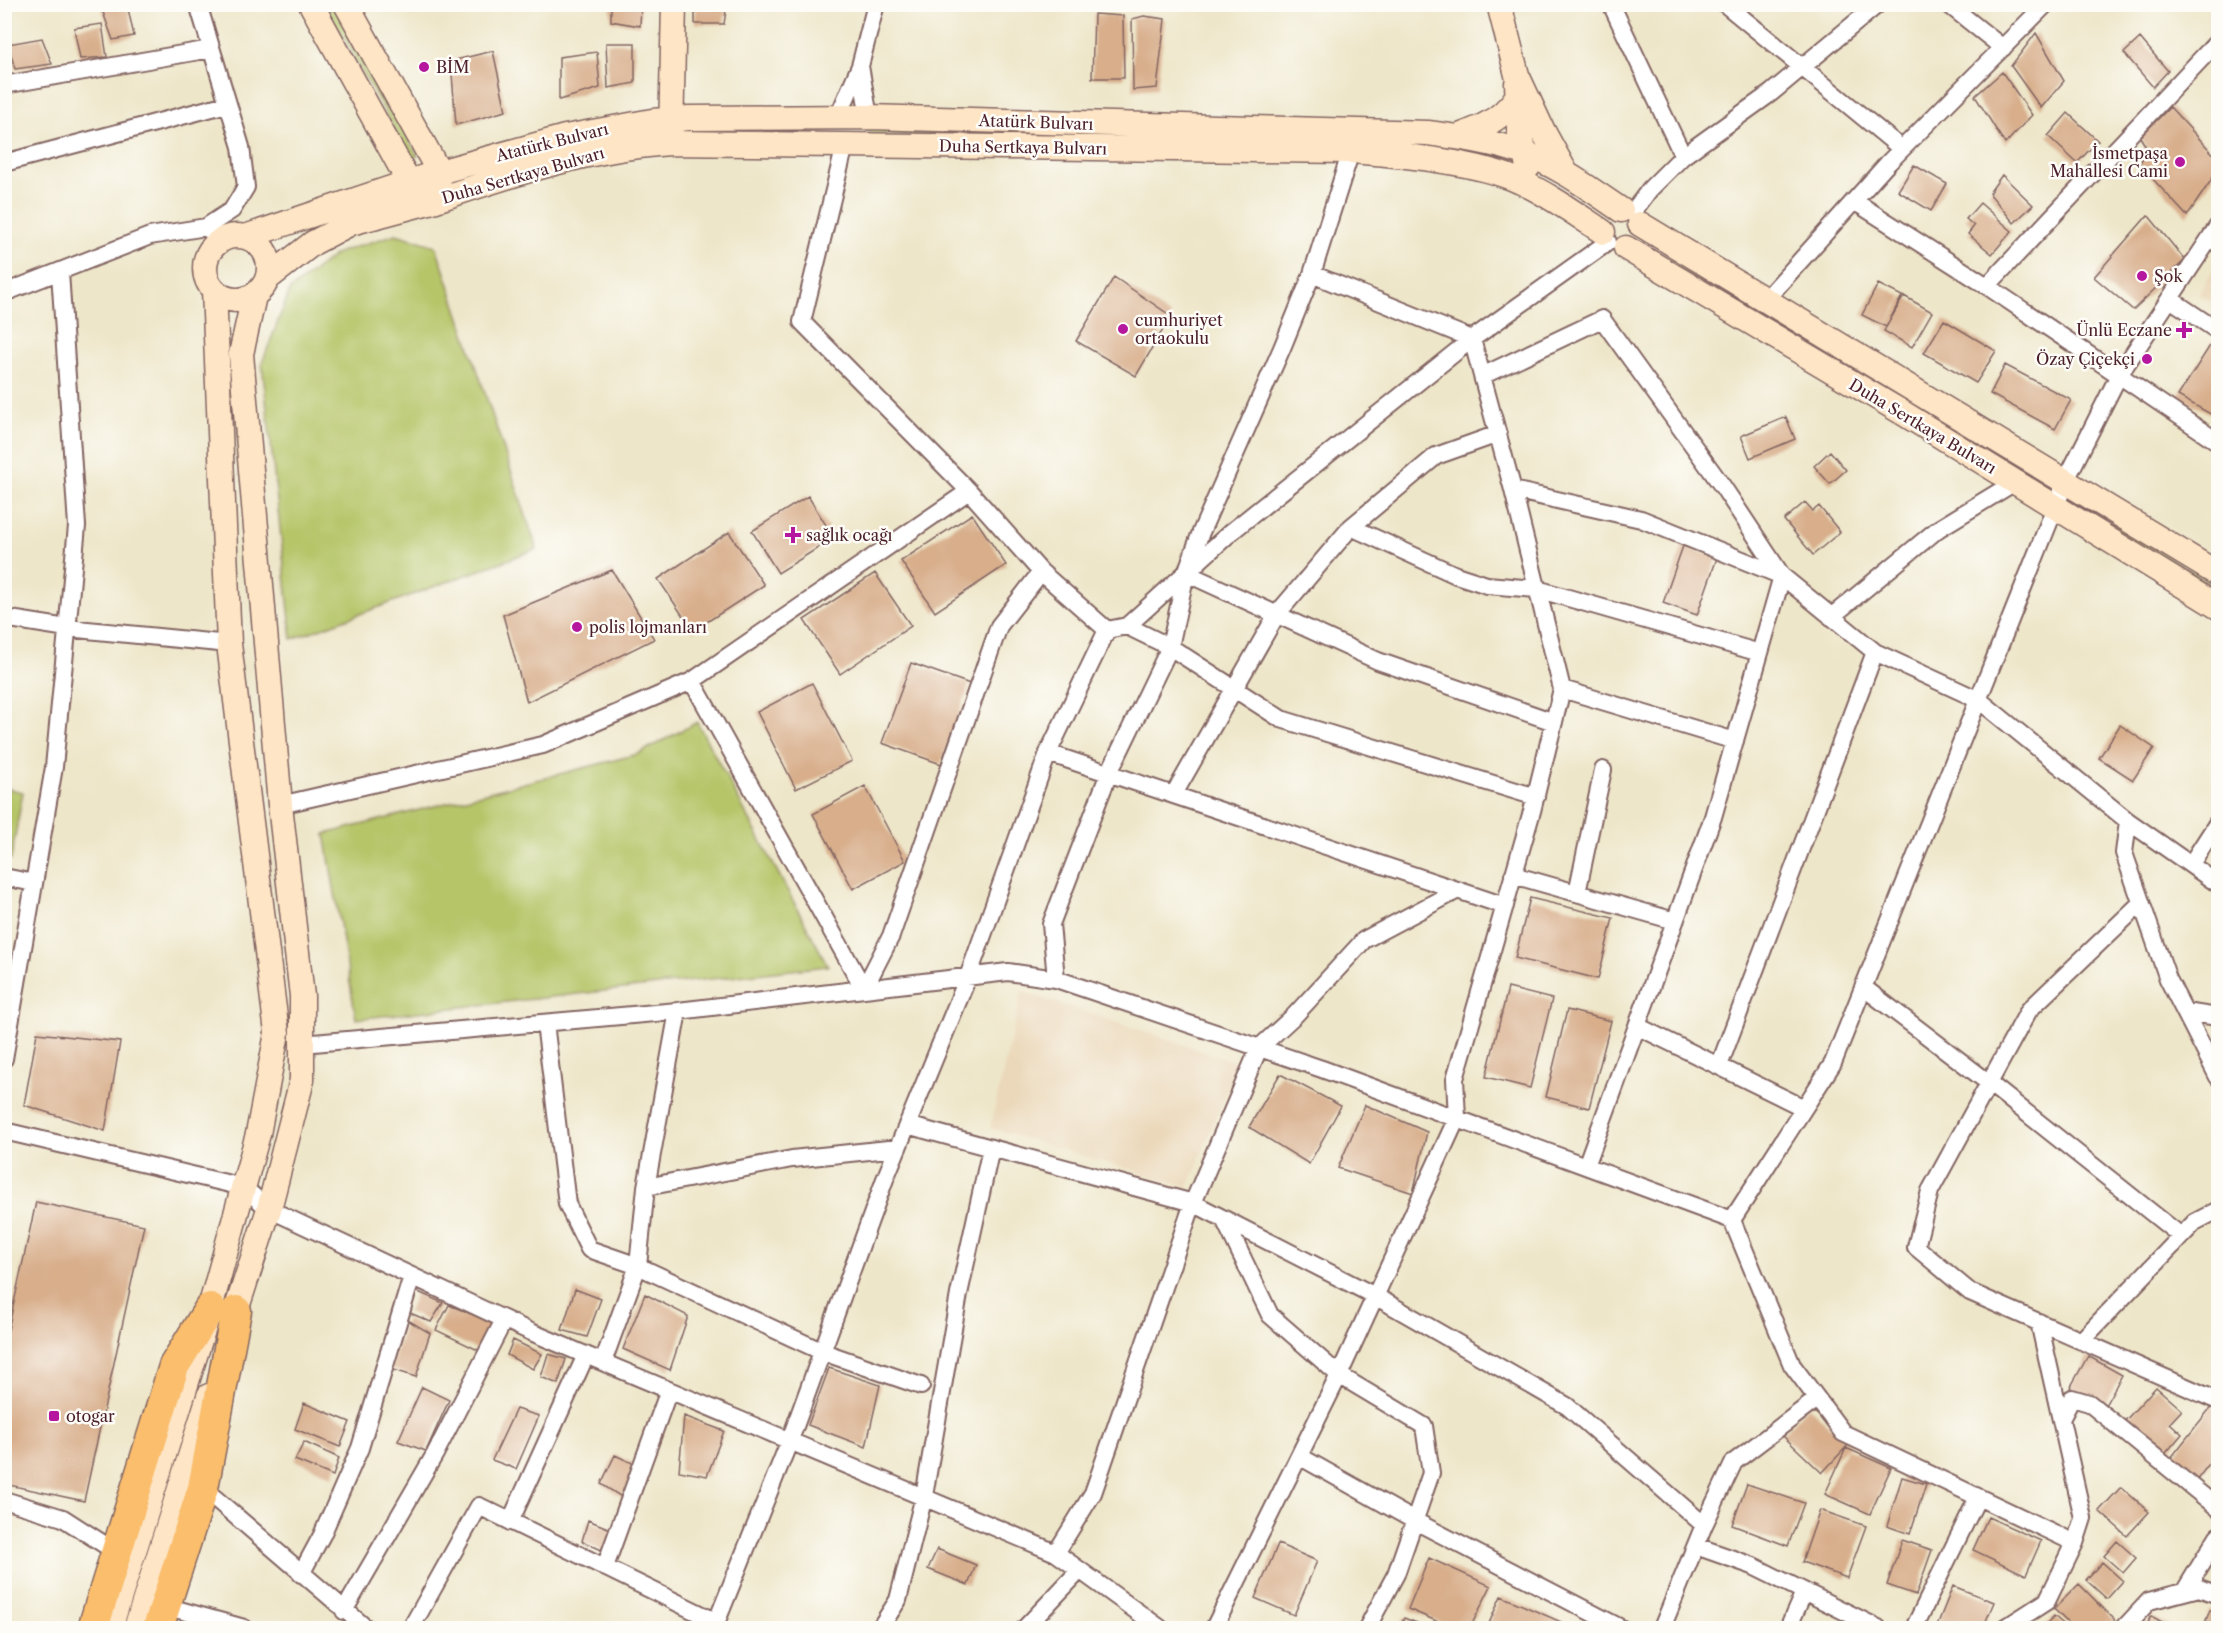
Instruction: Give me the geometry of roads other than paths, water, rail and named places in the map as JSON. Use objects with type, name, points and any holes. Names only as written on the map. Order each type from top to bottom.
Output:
[{"type":"highway","points":[[162,1617],[203,1488],[223,1309]]},
{"type":"highway","points":[[93,1629],[174,1366],[223,1309]]},
{"type":"main road","points":[[311,4],[409,182],[417,192],[433,201],[439,184],[439,172],[346,4]]},
{"type":"main road","points":[[671,131],[674,4]]},
{"type":"main road","points":[[1499,4],[1517,87],[1519,129],[1533,188]]},
{"type":"main road","points":[[1457,137],[1503,116],[1517,87]]},
{"type":"main road","points":[[1517,87],[1566,173]]},
{"type":"main road","points":[[838,117],[845,145]]},
{"type":"main road","name":"Atatürk Bulvarı","points":[[245,237],[439,172],[565,137],[630,124],[671,131],[838,117],[1416,133],[1457,137],[1524,153],[1566,173],[1631,216]]},
{"type":"main road","points":[[845,145],[869,117]]},
{"type":"main road","name":"Duha Sertkaya Bulvarı","points":[[261,287],[314,243],[351,223],[671,131],[845,145],[1351,151],[1462,165],[1498,173],[1533,188],[1613,240],[1903,413],[2218,607]]},
{"type":"main road","points":[[1609,215],[1631,216],[1640,236],[1632,246],[1613,240],[1606,220],[1609,215]]},
{"type":"main road","name":"Duha Sertkaya Bulvarı","points":[[1631,216],[2218,574]]},
{"type":"main road","points":[[110,1629],[223,1309],[269,1209],[302,1080],[302,996],[280,805],[241,354],[269,261],[260,245],[245,237],[214,234],[205,263],[206,278],[214,290],[233,300],[261,287]]},
{"type":"main road","points":[[136,1629],[223,1309],[243,1187],[258,1134],[277,1033],[229,644],[214,290]]},
{"type":"street","points":[[4,293],[150,236],[214,234],[232,210],[246,187],[241,147],[198,4]]},
{"type":"street","points":[[838,117],[860,66],[876,4]]},
{"type":"street","points":[[1611,4],[1683,156]]},
{"type":"street","points":[[1725,4],[1902,149]]},
{"type":"street","points":[[1631,216],[1650,189],[1683,156],[1771,93],[1878,4]]},
{"type":"street","points":[[1948,4],[2003,48]]},
{"type":"street","points":[[1766,299],[1902,149],[2046,4]]},
{"type":"street","points":[[1987,286],[2218,41]]},
{"type":"street","points":[[4,85],[211,49]]},
{"type":"street","points":[[860,66],[869,117]]},
{"type":"street","points":[[4,164],[227,104]]},
{"type":"street","points":[[845,145],[802,322],[969,490],[1041,572],[1107,630]]},
{"type":"street","points":[[1056,979],[1051,924],[1109,773],[1170,647],[1186,573],[1201,532],[1312,274],[1351,151]]},
{"type":"street","points":[[1854,201],[1987,286],[2218,442]]},
{"type":"street","points":[[1732,1220],[1833,1063],[2066,480],[2119,375],[2218,226]]},
{"type":"street","points":[[1107,630],[1127,626],[1240,524],[1472,339],[1613,240]]},
{"type":"street","points":[[4,1059],[54,767],[77,526],[60,272]]},
{"type":"street","points":[[1312,274],[1472,339]]},
{"type":"street","points":[[2170,299],[2218,331]]},
{"type":"street","points":[[1482,376],[1602,319],[1723,487],[1782,576],[1875,652],[1979,700],[2128,821],[2218,884]]},
{"type":"street","points":[[1214,1629],[1339,1375],[1457,1118],[1455,1079],[1536,797],[1562,689],[1513,490],[1472,339]]},
{"type":"street","points":[[1174,794],[1277,614],[1351,527],[1436,456],[1498,434]]},
{"type":"street","points":[[1831,617],[1938,529],[2015,482]]},
{"type":"street","points":[[280,805],[543,745],[692,681],[969,490]]},
{"type":"street","points":[[1513,490],[1641,519],[1782,576]]},
{"type":"street","points":[[1351,527],[1456,575],[1487,585],[1537,589],[1760,653]]},
{"type":"street","points":[[864,989],[891,936],[999,626],[1041,572]]},
{"type":"street","points":[[1186,573],[1378,661],[1554,722]]},
{"type":"street","points":[[1586,1166],[1713,817],[1782,576]]},
{"type":"street","points":[[4,618],[67,628],[229,644]]},
{"type":"street","points":[[1127,626],[1170,647],[1281,719],[1536,797]]},
{"type":"street","points":[[411,1629],[479,1506],[605,1567],[716,1625],[790,1440],[898,1148],[968,977],[1048,753],[1107,630]]},
{"type":"street","points":[[1719,1066],[1875,652]]},
{"type":"street","points":[[692,681],[864,989]]},
{"type":"street","points":[[1562,689],[1735,741]]},
{"type":"street","points":[[1048,753],[1505,906]]},
{"type":"street","points":[[1577,893],[1604,770]]},
{"type":"street","points":[[2128,821],[2124,853],[2141,903],[2168,979],[2218,1077]]},
{"type":"street","points":[[2191,864],[2218,822]]},
{"type":"street","points":[[1513,875],[1675,921]]},
{"type":"street","points":[[4,877],[34,883]]},
{"type":"street","points":[[1056,1553],[1093,1493],[1193,1203],[1259,1048],[1294,1015],[1364,940],[1458,890]]},
{"type":"street","points":[[2141,903],[2029,1010],[1930,1191],[1916,1247],[1970,1292],[2218,1401]]},
{"type":"street","points":[[302,1044],[678,1011],[1008,972],[1056,979],[1457,1118],[1732,1220],[1792,1365],[1843,1433],[2075,1543]]},
{"type":"street","points":[[1863,987],[1989,1083],[2181,1236]]},
{"type":"street","points":[[603,1362],[638,1266],[646,1188],[678,1011]]},
{"type":"street","points":[[2185,1012],[2218,1017]]},
{"type":"street","points":[[545,1023],[567,1204],[589,1249],[638,1266],[823,1352],[921,1386]]},
{"type":"street","points":[[1637,1026],[1804,1108]]},
{"type":"street","points":[[907,1125],[1193,1203],[1375,1296],[1567,1406],[1704,1525]]},
{"type":"street","points":[[4,1131],[243,1187],[269,1209],[504,1320],[1056,1553],[1080,1570],[1138,1622],[1160,1629]]},
{"type":"street","points":[[646,1188],[792,1159],[898,1148]]},
{"type":"street","points":[[880,1629],[898,1600],[924,1496],[959,1294],[991,1148]]},
{"type":"street","points":[[2081,1341],[2195,1222],[2218,1210]]},
{"type":"street","points":[[1224,1219],[1270,1316],[1339,1375],[1424,1426],[1431,1473],[1396,1574],[1367,1629]]},
{"type":"street","points":[[301,1574],[322,1536],[360,1448],[412,1276]]},
{"type":"street","points":[[344,1611],[435,1454],[504,1320]]},
{"type":"street","points":[[2005,1629],[2047,1601],[2075,1543],[2083,1518],[2039,1322]]},
{"type":"street","points":[[510,1522],[586,1355]]},
{"type":"street","points":[[605,1567],[669,1390]]},
{"type":"street","points":[[2061,1419],[2072,1398],[2089,1403],[2218,1508]]},
{"type":"street","points":[[1662,1629],[1704,1525],[1734,1462],[1818,1399]]},
{"type":"street","points":[[1299,1456],[1414,1521],[1621,1629]]},
{"type":"street","points":[[203,1488],[366,1629]]},
{"type":"street","points":[[1914,1629],[1978,1497]]},
{"type":"street","points":[[4,1500],[63,1518],[117,1552]]},
{"type":"street","points":[[2184,1592],[2218,1536]]},
{"type":"street","points":[[1696,1546],[1753,1566],[1878,1629]]},
{"type":"street","points":[[1025,1629],[1080,1570]]},
{"type":"street","points":[[2124,1629],[2149,1601],[2199,1588],[2218,1595]]},
{"type":"street","points":[[1788,1629],[1804,1592]]},
{"type":"street","points":[[162,1617],[244,1629]]},
{"type":"place","name":"BİM","points":[[424,67]]},
{"type":"place","name":"İsmetpaşa Mahallesi Cami","points":[[2180,162]]},
{"type":"place","name":"Şok","points":[[2142,276]]},
{"type":"place","name":"cumhuriyet ortaokulu","points":[[1123,329]]},
{"type":"place","name":"Ünlü Eczane","points":[[2184,330]]},
{"type":"place","name":"Özay Çiçekçi","points":[[2147,359]]},
{"type":"place","name":"sağlık ocağı","points":[[793,535]]},
{"type":"place","name":"polis lojmanları","points":[[577,627]]},
{"type":"place","name":"otogar","points":[[54,1416]]}]
